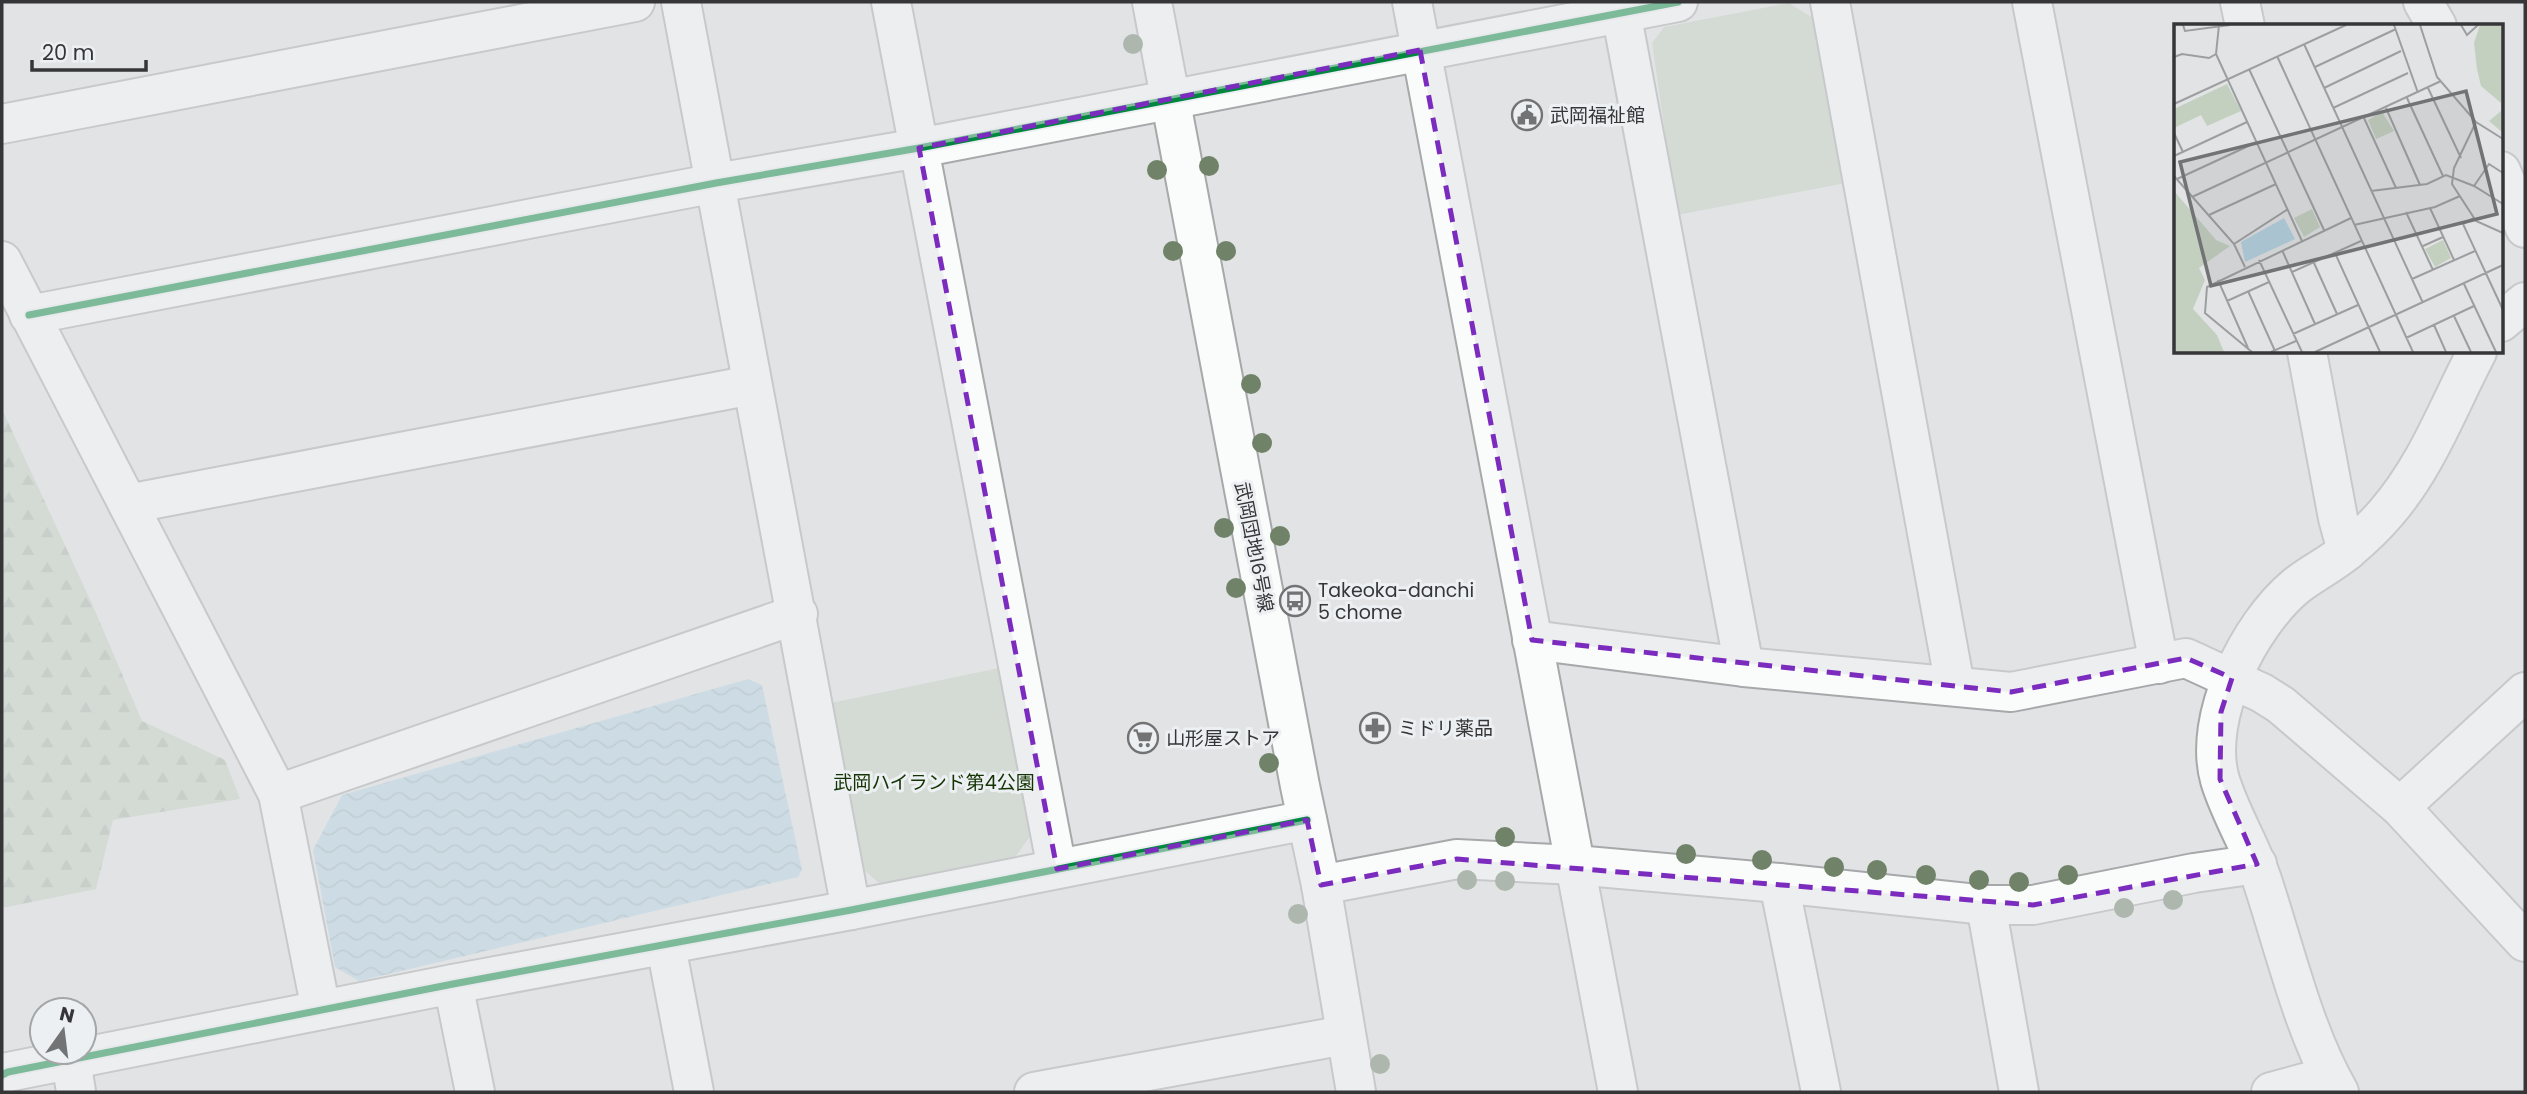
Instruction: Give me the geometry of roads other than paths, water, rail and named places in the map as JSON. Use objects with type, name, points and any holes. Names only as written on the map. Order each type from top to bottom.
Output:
[{"type":"street","points":[[2,124],[635,2]]},
{"type":"street","points":[[681,2],[752,385],[798,614],[851,910]]},
{"type":"street","points":[[891,2],[1057,869]]},
{"type":"street","name":"武岡団地16号線","points":[[1152,2],[1321,884],[1356,1092]]},
{"type":"street","points":[[1412,2],[1618,1092]]},
{"type":"street","points":[[29,315],[1678,2]]},
{"type":"street","points":[[1830,2],[1955,687]]},
{"type":"street","points":[[2032,2],[2159,664]]},
{"type":"street","points":[[2240,2],[2245,24]]},
{"type":"street","points":[[2423,2],[2436,24]]},
{"type":"street","points":[[1621,12],[1744,667]]},
{"type":"street","points":[[2502,173],[2525,228]]},
{"type":"street","points":[[2,261],[278,794],[321,1010]]},
{"type":"street","points":[[2502,321],[2525,302]]},
{"type":"street","points":[[2307,354],[2347,551]]},
{"type":"street","points":[[2271,1092],[2334,1084],[2307,1017],[2257,864],[2220,779],[2218,733],[2221,712],[2232,678],[2267,616],[2295,587],[2347,551],[2385,514],[2413,481],[2476,354]]},
{"type":"street","points":[[128,504],[752,385]]},
{"type":"street","points":[[278,794],[798,614]]},
{"type":"street","points":[[1532,640],[1744,667],[2011,692],[2186,658],[2232,678],[2281,705],[2400,807],[2525,942]]},
{"type":"street","points":[[2400,807],[2525,692]]},
{"type":"street","points":[[2,1075],[8,1072],[74,1076],[321,1010],[666,946],[1307,820]]},
{"type":"street","points":[[1321,884],[1457,859],[1575,865],[1986,905],[2033,905],[2194,873],[2257,864]]},
{"type":"street","points":[[1779,883],[1821,1092]]},
{"type":"street","points":[[1986,905],[2019,1092]]},
{"type":"street","points":[[666,946],[694,1092]]},
{"type":"street","points":[[453,984],[475,1092]]},
{"type":"street","points":[[1034,1092],[1099,1086],[1345,1035]]},
{"type":"water","points":[[748,679],[762,685],[802,870],[798,877],[359,981],[335,967],[313,850],[342,795]]},
{"type":"place","name":"武岡福祉館","points":[[1527,115]]},
{"type":"place","name":"Takeoka-danchi 5 chome","points":[[1295,601]]},
{"type":"place","name":"ミドリ薬品","points":[[1375,728]]},
{"type":"place","name":"山形屋ストア","points":[[1143,738]]},
{"type":"park label","name":"武岡ハイランド第4公園","points":[[934,782]]}]
